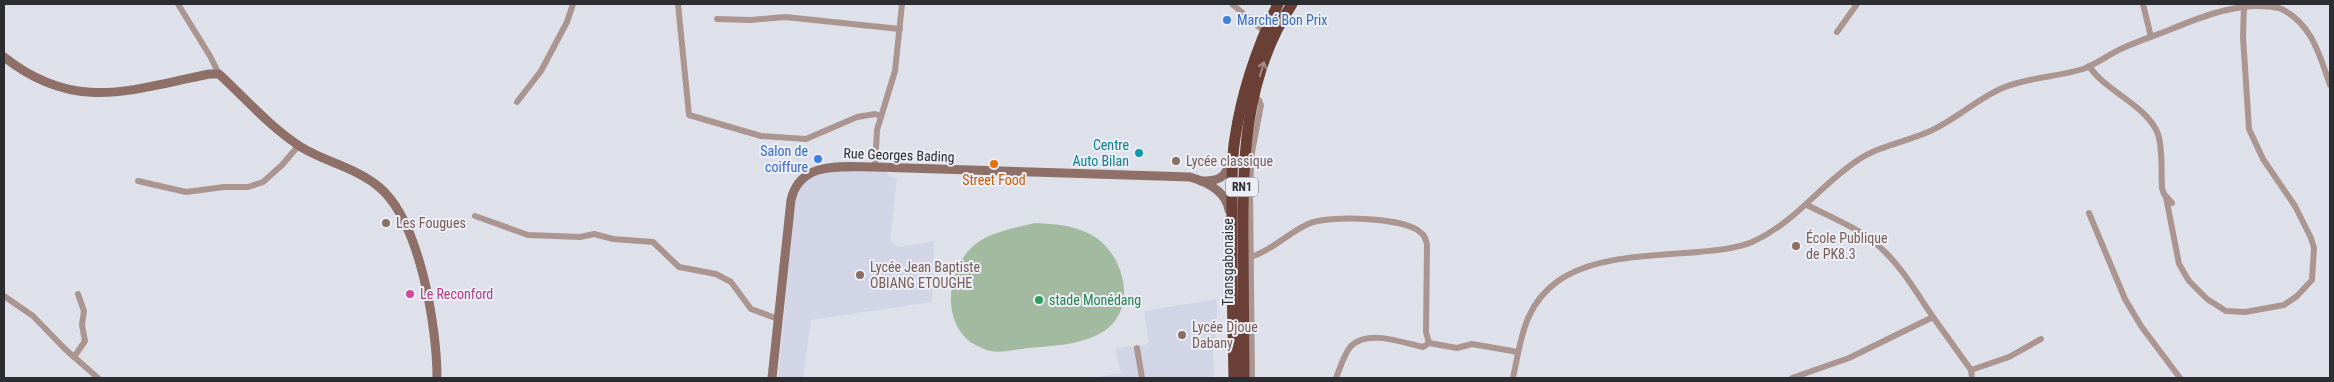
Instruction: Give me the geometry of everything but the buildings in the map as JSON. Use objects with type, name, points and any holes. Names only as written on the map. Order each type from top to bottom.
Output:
[{"type":"highway","name":"Transgabonaise","points":[[1234,378],[1231,233],[1235,139],[1244,93],[1265,32],[1278,4]]},
{"type":"highway","name":"Transgabonaise","points":[[1244,378],[1248,321],[1243,167],[1254,98],[1272,41],[1292,4]]},
{"type":"street","points":[[178,4],[219,74],[264,117],[299,145],[366,178],[383,191],[397,210],[413,246],[426,292],[436,341],[437,378]]},
{"type":"street","points":[[518,102],[541,71],[567,22],[573,4]]},
{"type":"street","points":[[678,4],[689,115],[761,136],[806,139],[858,117],[875,114],[881,116]]},
{"type":"street","points":[[875,167],[876,137],[895,71],[902,4]]},
{"type":"street","points":[[1232,4],[1265,32]]},
{"type":"street","points":[[1837,32],[1857,4]]},
{"type":"street","points":[[2143,4],[2151,37]]},
{"type":"street","points":[[2089,66],[2104,85],[2138,108],[2152,124],[2160,143],[2162,188],[2166,197],[2179,264],[2189,281],[2207,299],[2226,311],[2245,312],[2284,306],[2297,296],[2312,280],[2314,248],[2295,206],[2263,159],[2249,129],[2243,37],[2244,5]]},
{"type":"street","points":[[1514,378],[1523,328],[1539,301],[1556,283],[1575,271],[1599,264],[1643,256],[1717,250],[1748,243],[1779,228],[1859,159],[1887,146],[1928,132],[1993,92],[2017,83],[2089,66],[2122,48],[2215,11],[2244,5],[2280,8],[2300,22],[2316,45],[2330,85]]},
{"type":"street","points":[[717,19],[751,20],[785,17],[900,29]]},
{"type":"street","points":[[4,57],[30,75],[52,84],[72,91],[92,93],[132,91],[219,74]]},
{"type":"street","points":[[1252,378],[1248,321],[1252,257],[1250,169],[1261,105],[1259,100],[1254,98]]},
{"type":"street","points":[[1201,181],[1215,180],[1226,174],[1235,139]]},
{"type":"street","points":[[138,181],[186,192],[224,186],[248,187],[263,182],[282,165],[299,145]]},
{"type":"street","name":"Rue Georges Bading","points":[[772,378],[791,200],[797,184],[809,174],[821,168],[875,167],[976,172],[1186,177],[1201,181]]},
{"type":"street","points":[[1201,181],[1221,192],[1225,197],[1231,233]]},
{"type":"street","points":[[2166,197],[2172,203]]},
{"type":"street","points":[[1807,205],[1865,235],[1877,244],[1913,288],[1971,370],[1972,378]]},
{"type":"street","points":[[2090,213],[2125,299],[2141,326],[2180,378]]},
{"type":"street","points":[[475,216],[528,235],[580,238],[594,234],[613,239],[653,242],[679,267],[716,274],[731,282],[751,309],[778,319]]},
{"type":"street","points":[[1252,257],[1269,249],[1307,224],[1319,220],[1371,219],[1419,230],[1424,236],[1427,245],[1426,332],[1429,343]]},
{"type":"street","points":[[74,358],[85,340],[82,325],[84,311],[78,294]]},
{"type":"street","points":[[4,296],[33,316],[74,358],[98,378]]},
{"type":"street","points":[[1792,378],[1849,358],[1933,317]]},
{"type":"street","points":[[1336,378],[1351,347],[1360,340],[1376,337],[1424,347],[1429,343],[1457,348],[1472,344],[1518,352]]},
{"type":"street","points":[[1971,370],[2010,357],[2041,339]]},
{"type":"street","points":[[1137,348],[1142,378]]},
{"type":"shaded area","name":"Lycée Jean Baptiste OBIANG ETOUGHE","points":[[837,171],[886,171],[891,177],[897,178],[890,241],[900,247],[934,241],[932,302],[811,320],[803,378],[778,378],[796,197],[805,181],[820,174]]},
{"type":"shaded area","name":"Lycée Djoue Dabany","points":[[1217,299],[1217,328],[1213,353],[1214,378],[1091,378],[1121,373],[1115,348],[1145,345],[1149,342],[1144,311]]},
{"type":"green space","points":[[1035,223],[1077,229],[1090,234],[1102,243],[1112,255],[1119,268],[1123,283],[1124,298],[1120,312],[1112,324],[1099,334],[1082,341],[1006,351],[989,351],[968,340],[959,330],[954,319],[951,293],[958,268],[964,256],[978,242],[1002,231]]},
{"type":"place","name":"Marché Bon Prix","points":[[1227,20]]},
{"type":"place","name":"Centre Auto Bilan","points":[[1139,153]]},
{"type":"place","name":"Salon de coiffure","points":[[818,159]]},
{"type":"place","name":"Lycée classique","points":[[1176,161]]},
{"type":"place","name":"Street Food","points":[[994,164]]},
{"type":"place","name":"Les Fougues","points":[[386,223]]},
{"type":"place","name":"École Publique de PK8.3","points":[[1796,246]]},
{"type":"place","name":"Lycée Jean Baptiste OBIANG ETOUGHE","points":[[860,275]]},
{"type":"place","name":"Le Reconford","points":[[410,294]]},
{"type":"place","name":"stade Monédang","points":[[1039,300]]},
{"type":"place","name":"Lycée Djoue Dabany","points":[[1182,335]]}]
